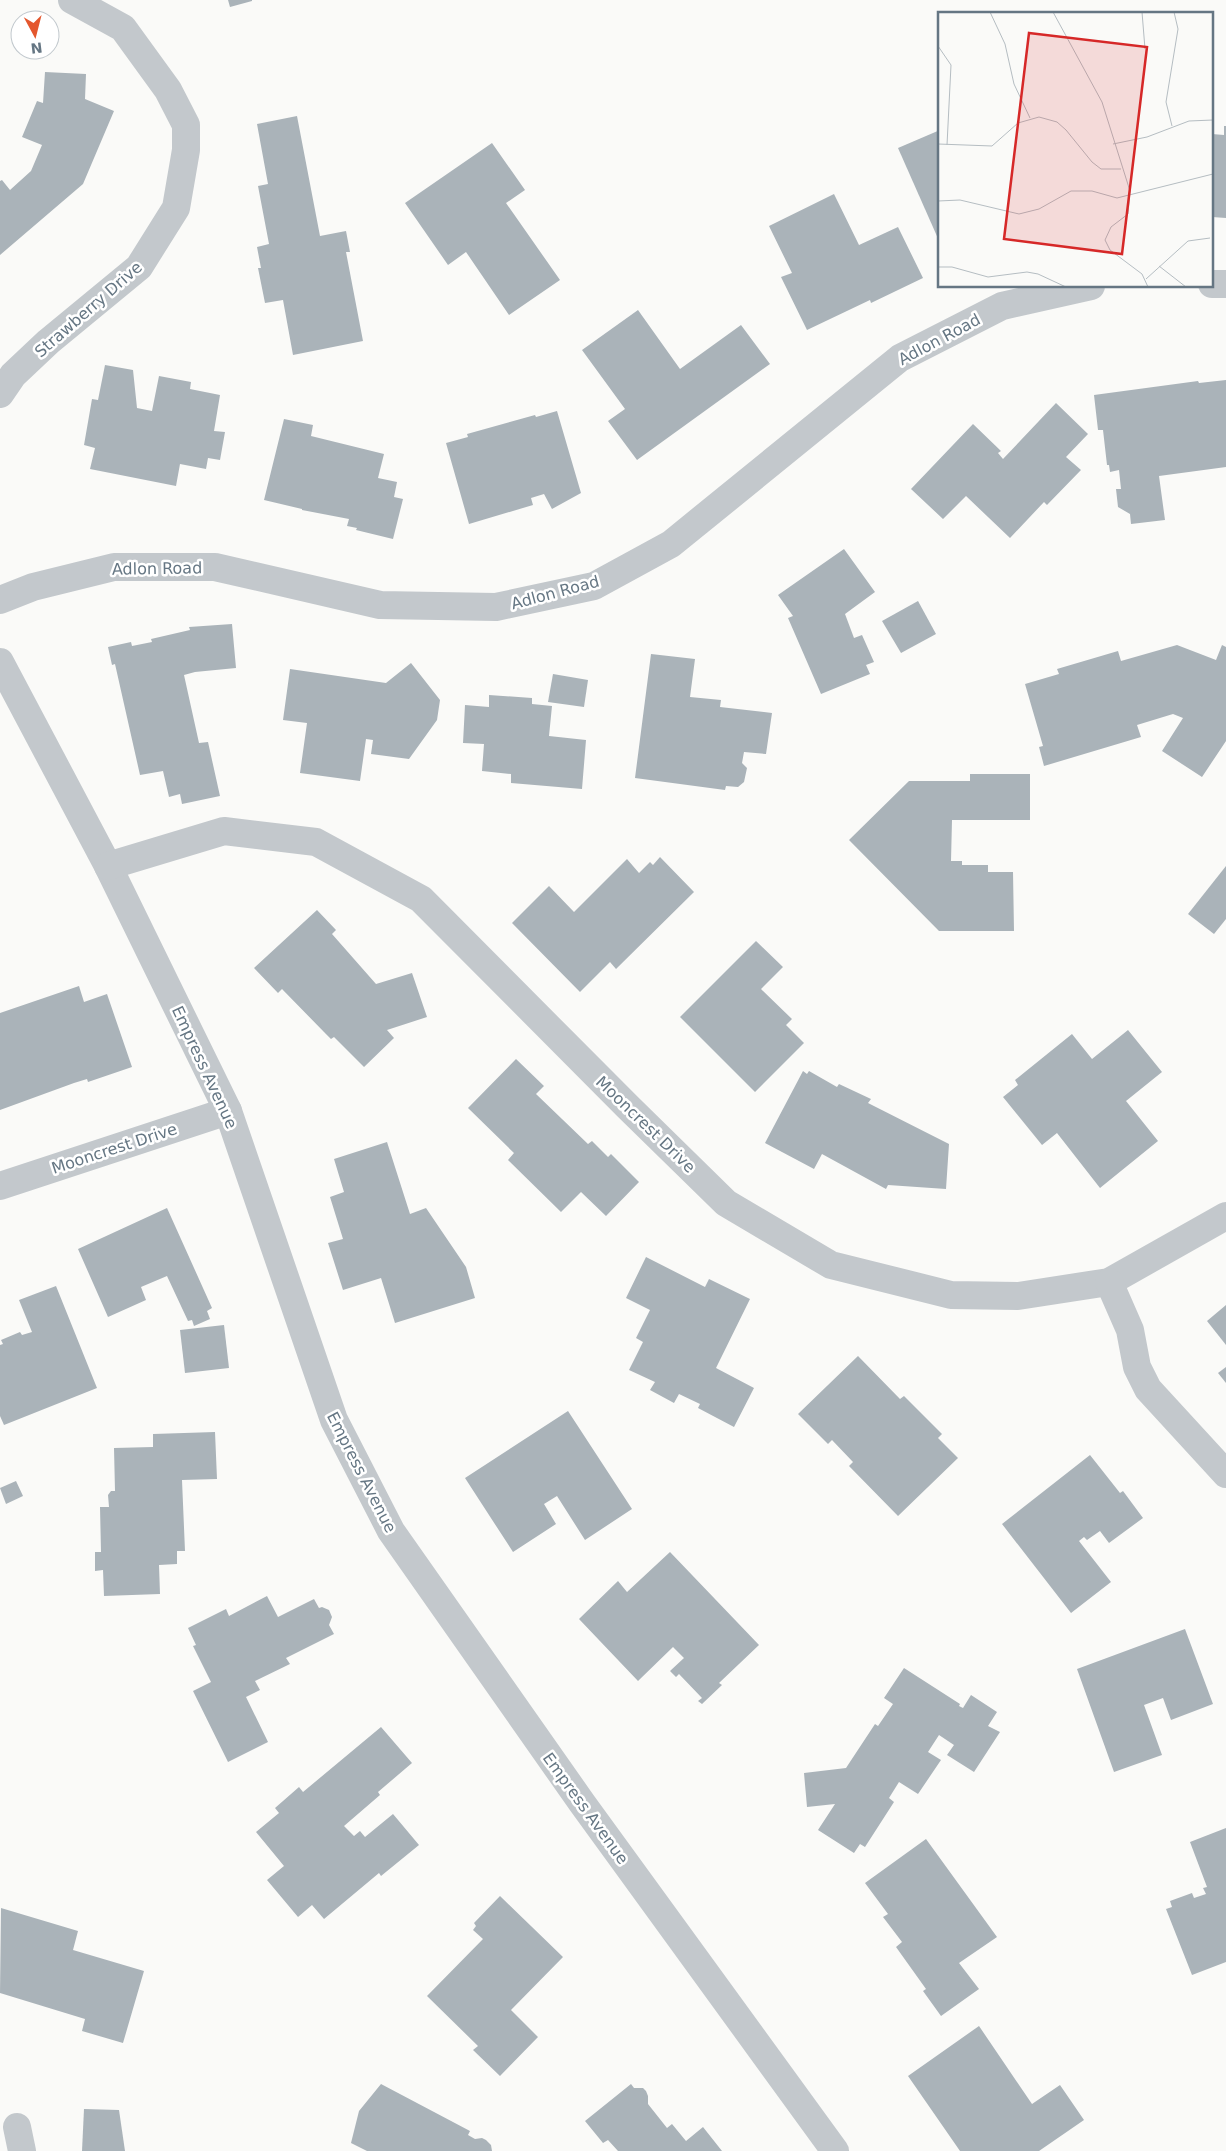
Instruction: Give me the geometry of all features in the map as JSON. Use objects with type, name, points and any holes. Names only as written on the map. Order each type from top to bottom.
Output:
[{"type":"street","name":"Strawberry Drive","points":[[0,394],[13,374],[48,342],[139,267],[176,208],[186,150],[186,125],[168,90],[123,28],[72,0]]},
{"type":"street","name":"Adlon Road","points":[[0,600],[33,587],[114,566],[215,567],[380,605],[496,607],[594,586],[671,544],[900,358],[1002,306],[1082,288]]},
{"type":"street","name":"Empress Avenue","points":[[0,662],[108,866],[228,1111],[334,1420],[391,1531],[582,1803],[835,2151]]},
{"type":"street","name":"Mooncrest Drive","points":[[108,866],[224,832],[316,842],[420,899],[726,1202],[830,1265],[951,1295],[1014,1296],[1108,1282],[1226,1216]]},
{"type":"street","name":"Mooncrest Drive","points":[[0,1186],[228,1111]]},
{"type":"street","points":[[1108,1282],[1130,1330],[1138,1367],[1148,1389],[1226,1474]]},
{"type":"building","points":[[228,0],[252,0],[252,1],[230,7]]},
{"type":"building","points":[[45,72],[86,74],[85,99],[114,111],[83,184],[0,255],[0,181],[2,180],[10,190],[31,171],[42,145],[22,137],[37,101],[43,103]]},
{"type":"building","points":[[297,116],[320,236],[346,231],[350,252],[346,252],[363,341],[293,355],[283,300],[265,303],[258,268],[261,268],[257,247],[269,244],[258,186],[268,184],[257,124]]},
{"type":"building","points":[[1224,126],[1226,126],[1226,218],[1214,217],[1214,134],[1224,135]]},
{"type":"building","points":[[938,131],[938,238],[898,148]]},
{"type":"building","points":[[492,143],[525,190],[506,203],[560,280],[509,315],[466,252],[448,265],[405,203]]},
{"type":"building","points":[[834,194],[859,245],[898,227],[923,278],[871,303],[870,300],[807,330],[781,277],[792,273],[769,226]]},
{"type":"building","points":[[638,310],[680,369],[741,325],[770,364],[637,460],[608,421],[625,409],[582,350]]},
{"type":"building","points":[[105,365],[133,370],[137,408],[152,411],[159,376],[191,382],[190,389],[220,395],[214,431],[225,432],[220,460],[208,458],[206,469],[180,464],[176,486],[90,469],[95,448],[84,445],[92,399],[98,400]]},
{"type":"building","points":[[1226,380],[1226,467],[1159,476],[1165,520],[1131,524],[1130,514],[1118,507],[1116,489],[1121,489],[1119,470],[1110,472],[1109,465],[1107,465],[1103,430],[1098,430],[1094,395],[1198,381],[1199,383]]},
{"type":"building","points":[[1056,403],[1088,434],[1066,457],[1081,470],[1047,505],[1044,502],[1010,538],[966,496],[943,519],[911,489],[973,424],[1001,451],[998,453],[1003,459]]},
{"type":"building","points":[[557,411],[581,493],[552,509],[544,494],[531,498],[533,505],[469,524],[446,443],[468,437],[467,434],[535,415],[536,417]]},
{"type":"building","points":[[284,419],[313,425],[311,436],[384,454],[378,478],[397,482],[394,497],[403,499],[393,539],[347,526],[349,519],[264,500]]},
{"type":"building","points":[[844,549],[875,592],[845,614],[854,638],[862,635],[874,662],[866,665],[870,674],[821,694],[788,618],[793,616],[778,595]]},
{"type":"building","points":[[918,601],[936,634],[901,653],[882,621]]},
{"type":"building","points":[[232,624],[236,668],[195,672],[184,675],[199,743],[208,742],[220,796],[182,804],[180,794],[169,797],[163,771],[140,775],[115,664],[112,665],[108,647],[131,642],[132,646],[152,642],[151,639],[190,630],[189,627]]},
{"type":"building","points":[[1177,645],[1216,660],[1222,645],[1226,647],[1226,741],[1202,777],[1162,751],[1183,718],[1173,714],[1137,725],[1141,737],[1044,766],[1039,747],[1043,746],[1025,684],[1059,674],[1057,669],[1118,651],[1121,661]]},
{"type":"building","points":[[651,654],[695,659],[690,697],[721,700],[720,707],[772,713],[766,754],[744,752],[742,763],[747,768],[744,782],[738,787],[726,786],[725,790],[635,778]]},
{"type":"building","points":[[411,663],[440,700],[437,720],[409,759],[371,754],[373,740],[366,739],[360,781],[300,773],[307,723],[283,720],[290,669],[386,683]]},
{"type":"building","points":[[553,674],[588,680],[584,707],[548,702]]},
{"type":"building","points":[[489,695],[532,698],[532,704],[552,706],[549,736],[586,740],[582,789],[511,783],[511,774],[482,771],[484,744],[463,743],[465,705],[489,707]]},
{"type":"building","points":[[970,774],[1030,774],[1030,820],[952,820],[951,861],[962,861],[962,865],[988,865],[988,872],[1013,872],[1014,931],[939,931],[849,840],[909,781],[970,781]]},
{"type":"building","points":[[660,857],[694,892],[616,969],[610,962],[580,992],[512,923],[549,886],[574,912],[627,859],[639,873],[650,862],[653,865]]},
{"type":"building","points":[[1226,866],[1226,919],[1214,934],[1188,914]]},
{"type":"building","points":[[317,910],[336,930],[332,934],[376,984],[412,973],[427,1017],[387,1030],[394,1038],[364,1067],[334,1037],[331,1039],[282,989],[278,993],[254,968]]},
{"type":"building","points":[[756,941],[783,967],[761,989],[792,1019],[786,1025],[804,1043],[755,1092],[680,1017]]},
{"type":"building","points":[[79,986],[84,1002],[107,994],[132,1067],[88,1082],[87,1079],[74,1083],[0,1110],[0,1013]]},
{"type":"building","points":[[1128,1030],[1162,1072],[1126,1101],[1158,1141],[1100,1188],[1057,1133],[1042,1145],[1003,1097],[1018,1085],[1015,1080],[1072,1034],[1092,1059]]},
{"type":"building","points":[[516,1059],[544,1086],[536,1094],[588,1144],[592,1141],[608,1157],[611,1154],[639,1182],[606,1216],[581,1192],[561,1212],[508,1160],[514,1153],[468,1108]]},
{"type":"building","points":[[803,1071],[807,1074],[809,1071],[837,1087],[839,1084],[871,1099],[868,1103],[949,1144],[946,1189],[888,1185],[886,1189],[822,1154],[814,1169],[765,1143]]},
{"type":"building","points":[[387,1142],[410,1214],[426,1208],[466,1267],[475,1298],[395,1323],[381,1278],[343,1290],[328,1243],[343,1239],[330,1197],[344,1192],[334,1159]]},
{"type":"building","points":[[167,1208],[212,1308],[207,1311],[210,1319],[194,1326],[192,1320],[188,1321],[167,1276],[141,1287],[146,1300],[108,1317],[78,1249]]},
{"type":"building","points":[[646,1257],[705,1287],[709,1279],[750,1299],[716,1368],[754,1388],[734,1427],[698,1408],[700,1404],[679,1394],[674,1403],[650,1390],[655,1382],[629,1370],[643,1342],[636,1338],[650,1310],[626,1298]]},
{"type":"building","points":[[56,1286],[97,1388],[4,1425],[0,1416],[0,1345],[3,1344],[1,1340],[20,1332],[22,1335],[32,1332],[19,1300]]},
{"type":"building","points":[[1226,1305],[1226,1345],[1207,1321]]},
{"type":"building","points":[[224,1325],[229,1368],[185,1373],[180,1330]]},
{"type":"building","points":[[858,1356],[900,1399],[904,1396],[942,1434],[938,1438],[958,1458],[898,1516],[849,1466],[853,1462],[832,1440],[828,1444],[798,1414]]},
{"type":"building","points":[[1226,1367],[1226,1383],[1218,1373]]},
{"type":"building","points":[[568,1411],[632,1509],[585,1540],[557,1496],[544,1504],[556,1524],[513,1552],[465,1478]]},
{"type":"building","points":[[215,1432],[217,1479],[182,1480],[185,1551],[177,1551],[177,1564],[159,1565],[160,1594],[104,1596],[103,1570],[95,1571],[95,1552],[101,1552],[100,1507],[109,1507],[108,1495],[111,1491],[115,1491],[114,1448],[153,1447],[153,1434]]},
{"type":"building","points":[[1090,1455],[1120,1493],[1123,1491],[1143,1518],[1109,1543],[1100,1531],[1087,1540],[1084,1537],[1079,1541],[1111,1582],[1071,1613],[1002,1524]]},
{"type":"building","points":[[16,1481],[23,1496],[6,1504],[0,1488]]},
{"type":"building","points":[[670,1552],[759,1645],[719,1683],[722,1685],[702,1704],[698,1701],[702,1698],[679,1674],[676,1677],[670,1671],[684,1658],[673,1647],[638,1681],[579,1619],[618,1581],[627,1592]]},
{"type":"building","points":[[267,1596],[278,1617],[314,1599],[319,1608],[322,1607],[329,1610],[332,1617],[329,1625],[334,1634],[286,1658],[290,1664],[255,1681],[260,1690],[246,1697],[268,1742],[228,1762],[193,1691],[211,1682],[193,1646],[196,1645],[188,1628],[226,1609],[229,1616]]},
{"type":"building","points":[[1185,1629],[1213,1704],[1171,1720],[1163,1698],[1144,1705],[1162,1755],[1114,1772],[1077,1669]]},
{"type":"building","points":[[904,1668],[960,1704],[959,1706],[963,1708],[971,1695],[997,1712],[988,1726],[1000,1732],[974,1772],[947,1755],[954,1745],[939,1735],[928,1752],[941,1760],[918,1794],[899,1782],[889,1798],[894,1802],[865,1847],[860,1844],[854,1853],[818,1830],[835,1804],[807,1807],[804,1773],[846,1768],[875,1724],[878,1726],[893,1704],[884,1698]]},
{"type":"building","points":[[381,1727],[412,1763],[378,1792],[380,1795],[344,1826],[354,1836],[360,1831],[365,1837],[393,1814],[419,1845],[381,1876],[379,1873],[324,1919],[312,1905],[298,1917],[267,1880],[284,1866],[256,1832],[279,1813],[275,1808],[299,1787],[303,1792]]},
{"type":"building","points":[[1226,1828],[1226,1962],[1192,1975],[1166,1909],[1172,1907],[1170,1901],[1192,1893],[1194,1898],[1206,1894],[1203,1888],[1207,1887],[1190,1842]]},
{"type":"building","points":[[926,1839],[997,1937],[959,1963],[979,1989],[941,2016],[923,1991],[926,1989],[896,1947],[902,1942],[883,1917],[888,1914],[865,1883]]},
{"type":"building","points":[[500,1896],[563,1957],[511,2010],[538,2037],[500,2076],[473,2050],[478,2046],[427,1996],[483,1939],[473,1930],[476,1926],[474,1923]]},
{"type":"building","points":[[1,1908],[78,1931],[73,1950],[144,1971],[123,2043],[82,2031],[85,2019],[0,1993]]},
{"type":"building","points":[[979,2026],[1032,2104],[1060,2085],[1084,2120],[1039,2151],[960,2151],[908,2076]]},
{"type":"building","points":[[381,2084],[470,2131],[468,2135],[475,2139],[482,2138],[486,2140],[491,2145],[492,2151],[367,2151],[351,2143],[359,2111]]},
{"type":"building","points":[[631,2084],[634,2088],[643,2088],[646,2091],[648,2104],[667,2128],[672,2124],[686,2141],[703,2127],[722,2151],[618,2151],[608,2140],[603,2143],[585,2121]]},
{"type":"building","points":[[84,2109],[119,2110],[125,2151],[82,2151]]}]
